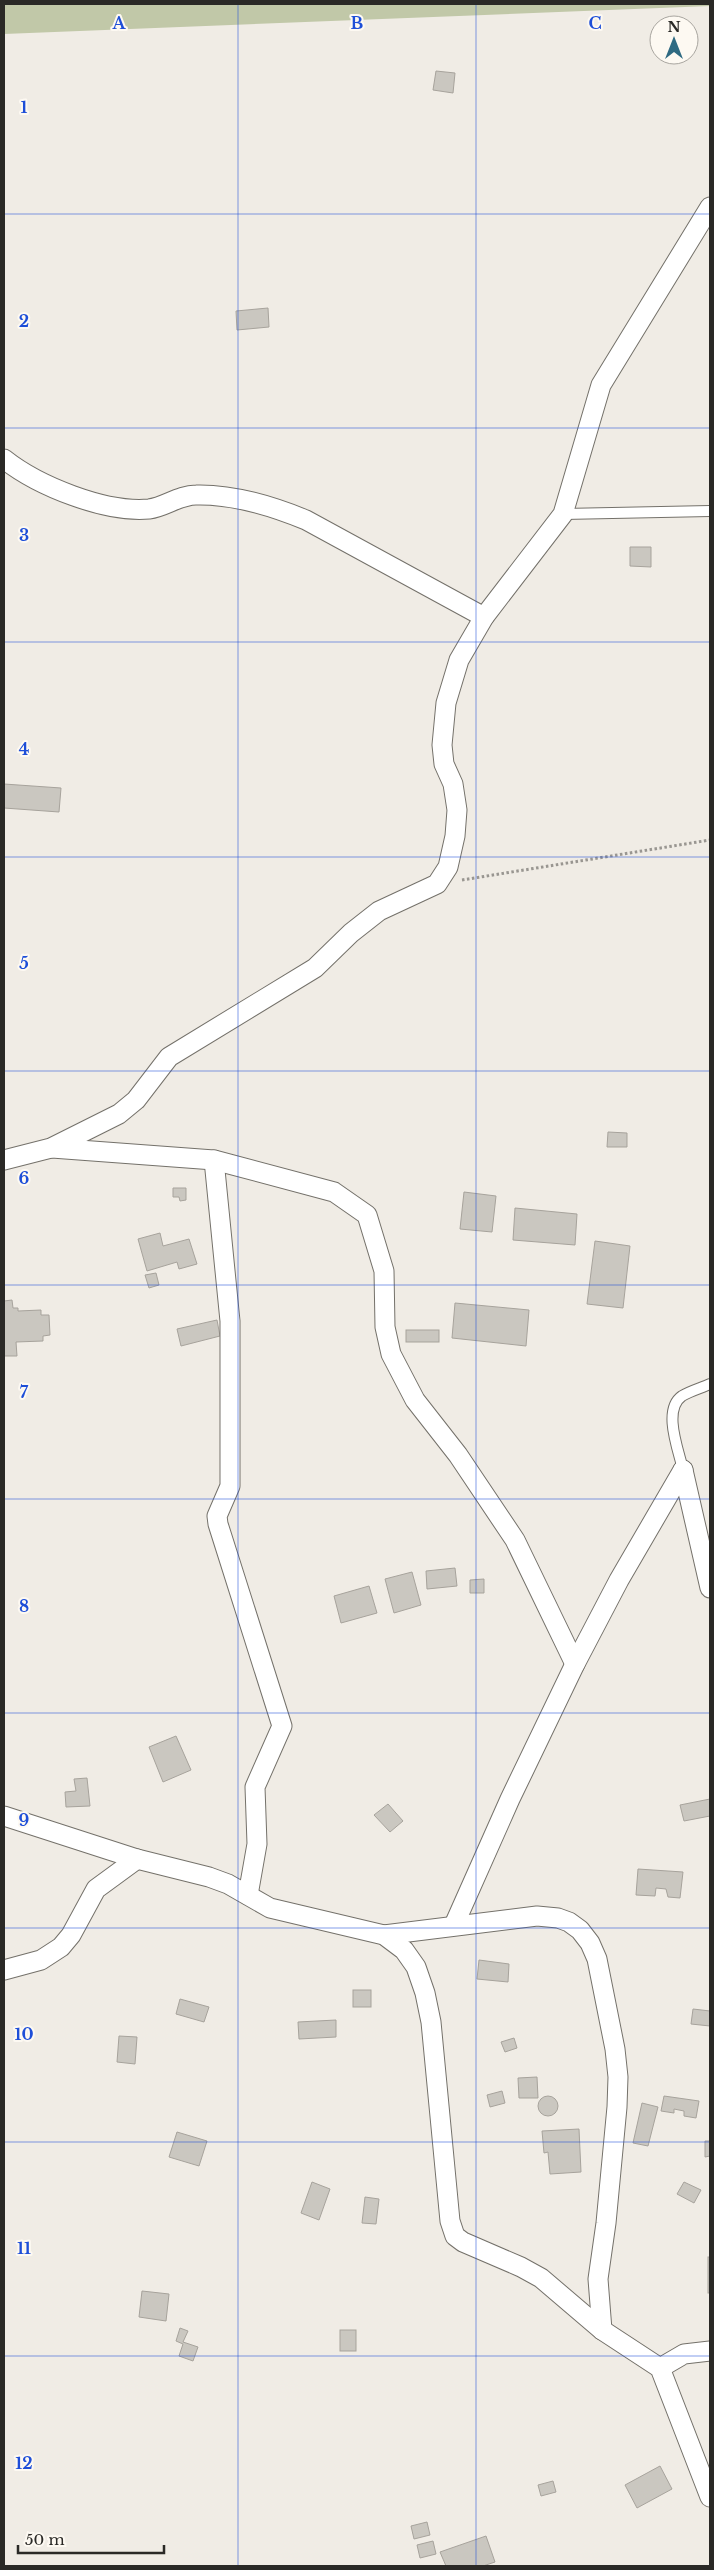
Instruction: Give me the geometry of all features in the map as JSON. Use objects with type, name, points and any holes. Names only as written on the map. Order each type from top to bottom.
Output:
[{"type":"street","points":[[4,1160],[51,1148],[119,1114],[136,1100],[170,1057],[315,968],[351,933],[379,911],[437,884],[448,867],[455,836],[457,810],[453,784],[444,764],[442,745],[446,702],[459,660],[484,617],[562,514],[601,385],[710,207]]},
{"type":"street","points":[[4,459],[45,484],[98,503],[134,510],[152,508],[180,497],[195,495],[232,498],[280,510],[306,520],[484,617]]},
{"type":"street","points":[[51,1148],[214,1160],[334,1192],[367,1215],[384,1271],[385,1327],[391,1354],[415,1400],[458,1455],[515,1540],[575,1664]]},
{"type":"street","points":[[214,1160],[230,1321],[230,1486],[218,1516],[218,1524],[282,1726],[254,1787],[257,1844],[248,1895]]},
{"type":"street","points":[[454,1925],[510,1799],[575,1664],[619,1580],[683,1470]]},
{"type":"street","points":[[683,1470],[710,1588]]},
{"type":"street","points":[[4,1816],[137,1859],[209,1877],[248,1895],[270,1908],[384,1935],[537,1916],[558,1918],[569,1922],[580,1930],[597,1959],[615,2050],[618,2077],[606,2223],[598,2279],[602,2330]]},
{"type":"street","points":[[4,1970],[41,1960],[61,1947],[71,1935],[96,1889],[137,1859]]},
{"type":"street","points":[[384,1935],[404,1950],[416,1967],[425,1993],[431,2022],[450,2221],[455,2236],[463,2242],[521,2266],[541,2278],[602,2330],[660,2368],[710,2497]]},
{"type":"street","points":[[660,2368],[684,2354],[710,2351]]},
{"type":"lane","points":[[562,514],[710,511]]},
{"type":"lane","points":[[683,1470],[671,1417],[676,1403],[682,1396],[710,1384]]},
{"type":"path","points":[[437,884],[710,840]]},
{"type":"green space","points":[[4,4],[710,4],[710,6],[4,34]]},
{"type":"building","points":[[436,71],[455,73],[453,93],[433,90]]},
{"type":"building","points":[[268,308],[269,327],[237,330],[236,311]]},
{"type":"building","points":[[630,547],[651,547],[651,567],[630,566]]},
{"type":"building","points":[[4,784],[61,788],[59,812],[4,808]]},
{"type":"building","points":[[608,1132],[627,1133],[627,1147],[607,1147]]},
{"type":"building","points":[[173,1188],[186,1188],[186,1200],[180,1201],[179,1197],[173,1197]]},
{"type":"building","points":[[464,1192],[496,1196],[492,1232],[460,1229]]},
{"type":"building","points":[[515,1208],[577,1214],[575,1245],[513,1240]]},
{"type":"building","points":[[160,1233],[163,1246],[189,1239],[197,1264],[179,1269],[177,1262],[147,1271],[138,1239]]},
{"type":"building","points":[[595,1241],[630,1246],[623,1308],[587,1304]]},
{"type":"building","points":[[156,1273],[159,1285],[149,1288],[145,1275]]},
{"type":"building","points":[[12,1300],[13,1308],[18,1308],[18,1311],[41,1310],[41,1315],[49,1315],[50,1335],[43,1336],[43,1341],[16,1342],[17,1356],[4,1356],[4,1301]]},
{"type":"building","points":[[455,1303],[529,1310],[526,1346],[452,1338]]},
{"type":"building","points":[[217,1320],[220,1336],[181,1346],[177,1329]]},
{"type":"building","points":[[406,1330],[439,1330],[439,1342],[406,1342]]},
{"type":"building","points":[[455,1568],[457,1586],[427,1589],[426,1571]]},
{"type":"building","points":[[412,1572],[421,1605],[394,1613],[385,1579]]},
{"type":"building","points":[[484,1579],[484,1593],[470,1593],[470,1580]]},
{"type":"building","points":[[369,1586],[377,1613],[341,1623],[334,1596]]},
{"type":"building","points":[[176,1736],[191,1770],[163,1782],[149,1747]]},
{"type":"building","points":[[87,1778],[90,1806],[66,1807],[65,1792],[76,1791],[74,1779]]},
{"type":"building","points":[[710,1799],[710,1816],[684,1821],[680,1805]]},
{"type":"building","points":[[388,1804],[403,1821],[390,1832],[374,1815]]},
{"type":"building","points":[[638,1869],[683,1872],[680,1898],[668,1897],[666,1889],[656,1888],[655,1896],[636,1895]]},
{"type":"building","points":[[479,1960],[509,1964],[508,1982],[477,1979]]},
{"type":"building","points":[[353,1990],[371,1990],[371,2007],[353,2007]]},
{"type":"building","points":[[180,1999],[209,2007],[204,2022],[176,2014]]},
{"type":"building","points":[[693,2009],[710,2011],[710,2026],[691,2024]]},
{"type":"building","points":[[336,2020],[336,2037],[299,2039],[298,2022]]},
{"type":"building","points":[[119,2036],[137,2037],[135,2064],[117,2062]]},
{"type":"building","points":[[514,2038],[517,2048],[505,2052],[501,2042]]},
{"type":"building","points":[[537,2077],[538,2098],[519,2098],[518,2078]]},
{"type":"building","points":[[502,2091],[505,2103],[490,2107],[487,2095]]},
{"type":"building","points":[[548,2096],[555,2099],[558,2106],[555,2113],[548,2116],[541,2113],[538,2106],[541,2099]]},
{"type":"building","points":[[664,2096],[699,2101],[696,2118],[684,2116],[684,2111],[674,2109],[674,2113],[661,2111]]},
{"type":"building","points":[[642,2103],[658,2107],[648,2146],[633,2143]]},
{"type":"building","points":[[579,2129],[581,2172],[550,2174],[548,2152],[544,2153],[542,2131]]},
{"type":"building","points":[[177,2132],[207,2141],[199,2166],[169,2157]]},
{"type":"building","points":[[705,2141],[710,2141],[710,2156],[705,2157]]},
{"type":"building","points":[[312,2182],[330,2189],[319,2220],[301,2213]]},
{"type":"building","points":[[684,2182],[701,2190],[694,2203],[677,2194]]},
{"type":"building","points":[[365,2197],[379,2199],[376,2224],[362,2223]]},
{"type":"building","points":[[708,2257],[710,2257],[710,2293],[708,2293]]},
{"type":"building","points":[[142,2291],[169,2294],[166,2321],[139,2317]]},
{"type":"building","points":[[180,2328],[188,2331],[183,2342],[198,2347],[193,2361],[179,2356],[183,2344],[176,2341]]},
{"type":"building","points":[[340,2330],[356,2330],[356,2351],[340,2351]]},
{"type":"building","points":[[660,2466],[672,2489],[637,2508],[625,2485]]},
{"type":"building","points":[[553,2481],[556,2492],[541,2496],[538,2485]]},
{"type":"building","points":[[427,2522],[430,2535],[414,2539],[411,2526]]},
{"type":"building","points":[[486,2536],[495,2562],[483,2566],[446,2566],[440,2552]]},
{"type":"building","points":[[433,2541],[436,2554],[420,2558],[417,2545]]}]
